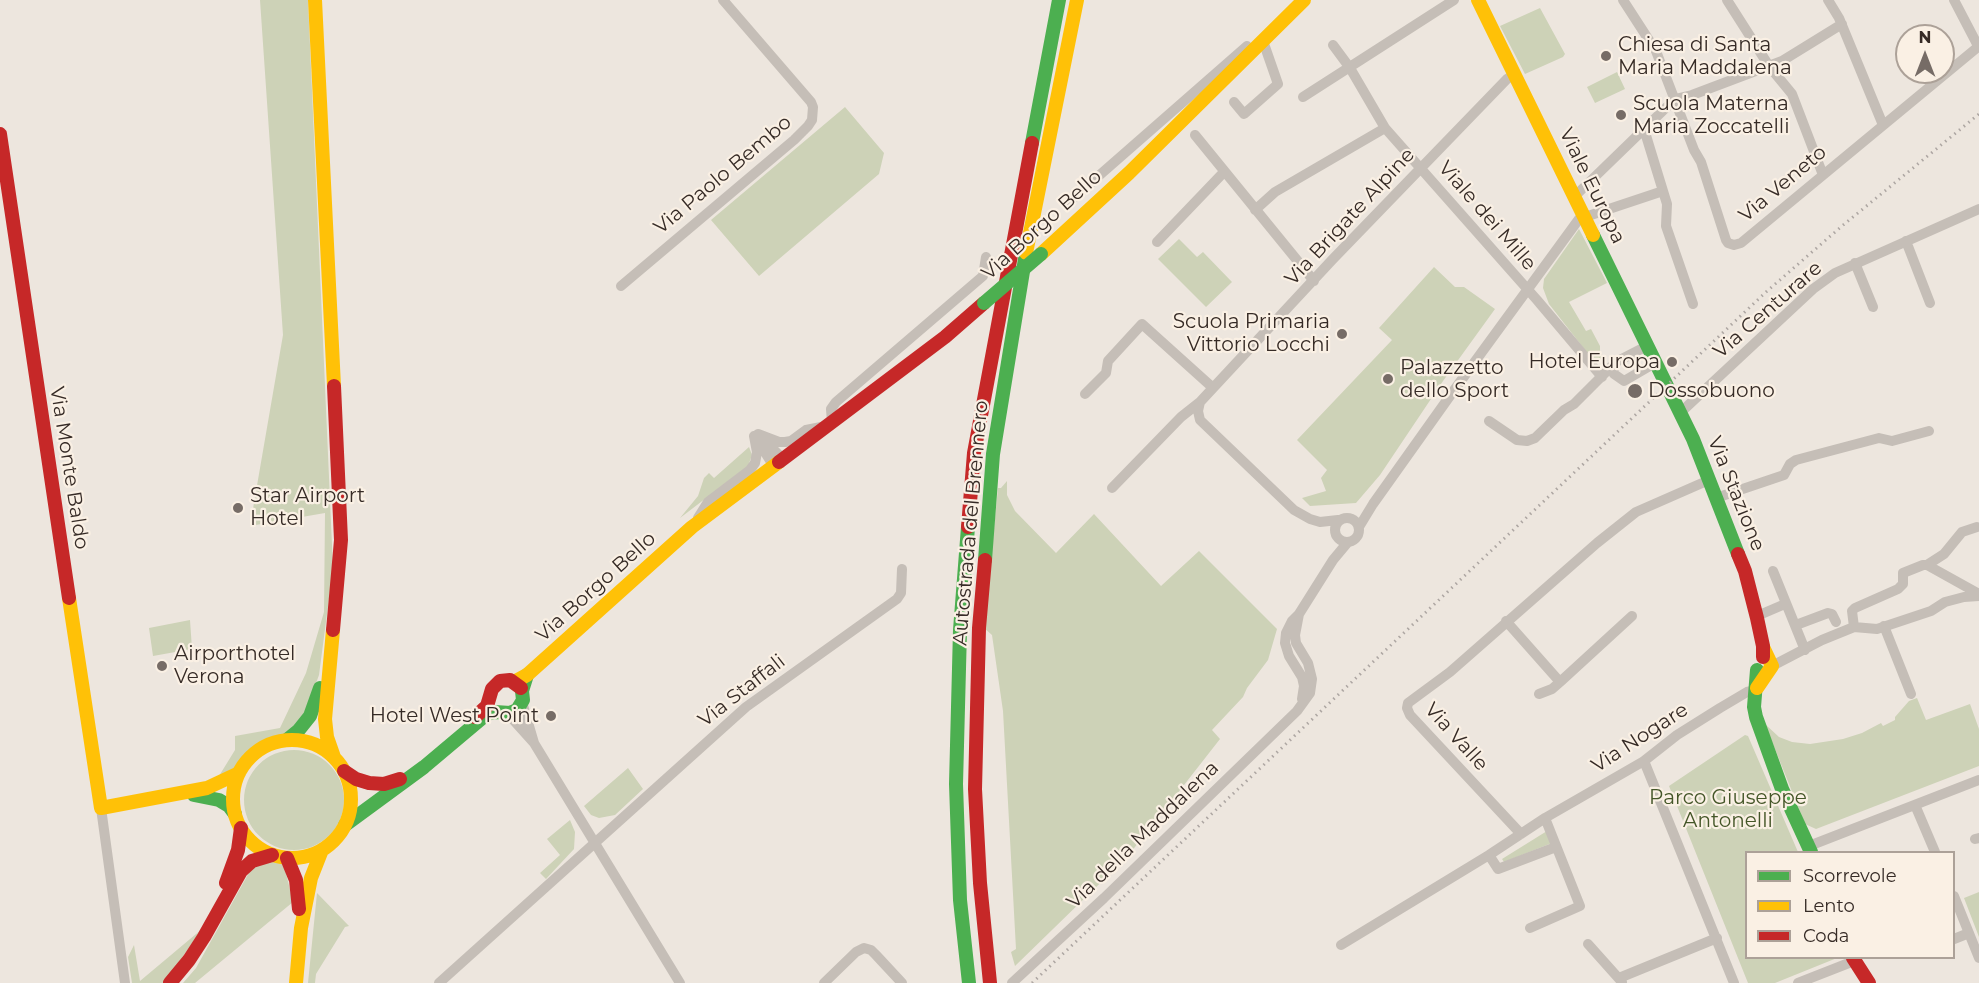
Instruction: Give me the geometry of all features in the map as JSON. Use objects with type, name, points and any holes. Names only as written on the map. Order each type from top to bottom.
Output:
[{"type":"main road","points":[[315,0],[341,540],[325,719],[327,737],[334,757]]},
{"type":"main road","name":"Autostrada del Brennero","points":[[969,983],[960,900],[956,739],[960,630],[974,453],[1059,0]]},
{"type":"main road","name":"Autostrada del Brennero","points":[[990,983],[980,883],[975,789],[979,628],[993,454],[1026,250],[1077,0]]},
{"type":"main road","name":"Viale Europa","points":[[1478,0],[1669,390]]},
{"type":"main road","name":"Via Borgo Bello","points":[[345,825],[424,767],[487,714],[514,712],[521,688],[692,527],[945,337],[1041,254],[1129,173],[1303,1]]},
{"type":"main road","name":"Via Monte Baldo","points":[[0,134],[101,808]]},
{"type":"main road","name":"Via Stazione","points":[[1669,390],[1681,412],[1745,571],[1757,616],[1765,662],[1756,690],[1754,707],[1782,789],[1810,849]]},
{"type":"main road","points":[[235,814],[234,786],[247,760],[258,750],[272,743],[287,740],[298,731],[310,716],[329,663]]},
{"type":"main road","name":"Via Borgo Bello","points":[[287,740],[312,744],[334,757],[345,771],[356,779],[384,784],[400,779],[487,706],[490,693],[496,684],[507,680],[521,688]]},
{"type":"main road","points":[[490,699],[493,706],[505,713]]},
{"type":"main road","name":"Via Borgo Bello","points":[[322,850],[336,839],[350,812],[350,784],[345,771]]},
{"type":"main road","points":[[101,808],[207,788],[239,773]]},
{"type":"main road","points":[[170,796],[207,796],[219,800],[229,806],[249,840],[272,855],[287,858],[311,855],[322,850]]},
{"type":"main road","points":[[217,911],[237,850],[241,828]]},
{"type":"main road","points":[[296,983],[301,928],[311,878],[322,850]]},
{"type":"main road","points":[[171,983],[189,960],[241,871],[252,861],[272,855]]},
{"type":"main road","points":[[287,858],[296,880],[301,928]]},
{"type":"main road","points":[[1853,959],[1869,983]]},
{"type":"street","name":"Via Paolo Bembo","points":[[621,286],[794,140],[812,120],[811,102],[723,0]]},
{"type":"street","points":[[1303,97],[1454,0]]},
{"type":"street","points":[[1623,0],[1656,51],[1675,99]]},
{"type":"street","points":[[1727,0],[1768,66],[1792,94],[1823,175]]},
{"type":"street","points":[[1828,0],[1842,24],[1883,125]]},
{"type":"street","name":"Via Veneto","points":[[1675,99],[1694,150],[1701,162],[1728,243],[1734,245],[1741,243],[1979,46],[1954,0]]},
{"type":"street","points":[[1575,196],[1675,99],[1692,95],[1782,61],[1842,24]]},
{"type":"street","name":"Via Borgo Bello","points":[[1070,201],[1259,35],[1265,39]]},
{"type":"street","points":[[1234,102],[1244,114],[1278,84],[1265,39]]},
{"type":"street","name":"Viale dei Mille","points":[[1333,45],[1350,68],[1385,128],[1602,377]]},
{"type":"street","name":"Via Brigate Alpine","points":[[1112,488],[1181,417],[1200,402],[1332,260],[1507,79],[1515,74]]},
{"type":"street","points":[[1256,210],[1275,192],[1385,128]]},
{"type":"street","points":[[1644,129],[1667,204],[1666,226],[1693,304]]},
{"type":"street","points":[[1195,135],[1314,281]]},
{"type":"street","points":[[1157,242],[1224,172]]},
{"type":"street","points":[[1585,218],[1663,191]]},
{"type":"street","name":"Via Centurare","points":[[1681,412],[1813,289],[1835,273],[1979,209]]},
{"type":"street","name":"Via della Maddalena","points":[[1012,983],[1104,898],[1297,711],[1304,696],[1304,686],[1302,677],[1288,656],[1285,643],[1289,627],[1333,560],[1348,542],[1358,535],[1359,527],[1371,508],[1452,393],[1579,219],[1585,218]]},
{"type":"street","points":[[1906,241],[1930,303]]},
{"type":"street","name":"Via Borgo Bello","points":[[692,527],[708,502],[750,470],[755,463],[756,435],[785,442],[791,441],[806,430],[830,424],[831,410],[836,402],[983,276],[986,257]]},
{"type":"street","points":[[1855,263],[1873,307]]},
{"type":"street","points":[[1085,394],[1106,373],[1107,361],[1142,324],[1212,387]]},
{"type":"street","points":[[1489,421],[1517,440],[1527,441],[1535,438],[1616,362],[1647,346]]},
{"type":"street","points":[[1616,362],[1613,366],[1614,374],[1624,381],[1655,363]]},
{"type":"street","points":[[1200,402],[1198,411],[1200,420],[1294,510],[1310,519],[1323,522],[1338,520]]},
{"type":"street","points":[[1716,498],[1784,475],[1790,464],[1796,460],[1879,438],[1892,441],[1929,431]]},
{"type":"street","points":[[756,435],[777,462]]},
{"type":"street","name":"Via Valle","points":[[1521,834],[1410,715],[1407,708],[1410,701],[1435,684],[1597,543],[1636,512],[1709,480]]},
{"type":"street","name":"Via della Maddalena","points":[[1333,560],[1338,520],[1351,518],[1371,508]]},
{"type":"street","points":[[1351,518],[1359,527]]},
{"type":"street","points":[[1323,522],[1348,542]]},
{"type":"street","points":[[1854,627],[1852,611],[1855,608],[1898,589],[1903,584],[1903,573],[1927,565],[1944,554],[1962,531],[1977,527]]},
{"type":"street","points":[[1927,565],[1979,595]]},
{"type":"street","name":"Via Staffali","points":[[439,983],[746,707],[897,599],[902,593],[902,569]]},
{"type":"street","points":[[1773,571],[1805,650]]},
{"type":"street","points":[[1765,662],[1805,650],[1822,640],[1854,627],[1877,629],[1931,611],[1946,602],[1979,595]]},
{"type":"street","points":[[1757,616],[1785,604]]},
{"type":"street","points":[[1796,625],[1828,613],[1832,614],[1836,622]]},
{"type":"street","points":[[1539,694],[1552,689],[1632,616]]},
{"type":"street","points":[[1506,621],[1560,682]]},
{"type":"street","points":[[1884,626],[1911,694]]},
{"type":"street","points":[[521,688],[534,743]]},
{"type":"street","name":"Via Nogare","points":[[1341,945],[1489,855],[1545,818],[1644,760],[1677,735],[1720,708],[1747,692],[1756,690]]},
{"type":"street","points":[[505,713],[534,743],[680,983]]},
{"type":"street","points":[[1644,760],[1734,983]]},
{"type":"street","points":[[1810,849],[1979,780]]},
{"type":"street","points":[[1915,805],[1935,851]]},
{"type":"street","name":"Via Monte Baldo","points":[[101,808],[125,983]]},
{"type":"street","points":[[1530,928],[1580,906],[1545,818]]},
{"type":"street","points":[[1489,855],[1498,868],[1556,847]]},
{"type":"street","points":[[1955,901],[1979,958]]},
{"type":"street","points":[[1955,938],[1969,933]]},
{"type":"street","points":[[1588,944],[1621,981],[1717,938]]},
{"type":"street","points":[[824,983],[856,952],[864,948],[876,955],[902,983]]},
{"type":"street","points":[[1798,983],[1812,981],[1853,959]]},
{"type":"green space","points":[[260,0],[308,0],[333,568],[319,675],[306,711],[288,733],[259,743],[235,768],[219,776],[235,750],[235,736],[280,728],[306,673],[324,612],[325,513],[250,526],[283,335]]},
{"type":"green space","points":[[1540,8],[1565,54],[1525,74],[1500,26]]},
{"type":"green space","points":[[1617,72],[1625,89],[1595,103],[1587,87]]},
{"type":"green space","points":[[845,107],[884,153],[879,174],[759,276],[711,220]]},
{"type":"green space","points":[[1579,229],[1607,283],[1569,302],[1586,331],[1591,329],[1600,346],[1604,358],[1596,364],[1549,304],[1543,288],[1544,279]]},
{"type":"green space","points":[[1179,239],[1197,257],[1203,252],[1232,282],[1206,307],[1158,259]]},
{"type":"green space","points":[[1434,267],[1455,287],[1464,287],[1495,309],[1380,475],[1356,503],[1310,506],[1302,498],[1326,491],[1321,478],[1327,470],[1297,440],[1392,340],[1379,328]]},
{"type":"green space","points":[[749,447],[752,455],[748,466],[680,518],[698,496],[704,478],[709,473],[714,478]]},
{"type":"green space","points":[[1007,481],[1007,495],[1015,511],[1056,553],[1094,514],[1161,586],[1199,551],[1277,629],[1268,660],[1243,697],[1212,730],[1220,739],[1127,857],[1015,966],[1011,952],[1016,949],[1003,711],[992,635],[984,628],[998,488],[1001,488]]},
{"type":"green space","points":[[190,620],[192,649],[153,656],[149,628]]},
{"type":"green space","points":[[1917,698],[1926,720],[1970,704],[1979,729],[1979,766],[1816,829],[1805,824],[1765,724],[1779,737],[1792,742],[1810,744],[1843,739],[1862,733],[1881,723],[1883,726],[1895,720],[1909,701]]},
{"type":"green space","name":"Parco Giuseppe Antonelli","points":[[1745,735],[1748,736],[1798,851],[1745,851],[1745,959],[1835,959],[1775,983],[1748,983],[1669,786]]},
{"type":"green space","points":[[294,750],[313,753],[330,764],[341,781],[344,800],[341,819],[330,836],[313,847],[294,850],[275,847],[258,836],[247,819],[244,800],[247,781],[258,764],[275,753]]},
{"type":"green space","points":[[628,768],[643,789],[615,815],[599,818],[591,815],[584,806]]},
{"type":"green space","points":[[570,820],[575,832],[574,849],[546,879],[540,873],[560,855],[547,839]]},
{"type":"green space","points":[[1547,831],[1552,843],[1504,862],[1502,859]]},
{"type":"green space","points":[[269,860],[284,865],[293,902],[195,983],[183,983],[196,968],[251,869]]},
{"type":"green space","points":[[1979,892],[1979,937],[1964,898]]},
{"type":"green space","points":[[317,893],[349,926],[345,927],[316,974],[315,983],[308,983]]},
{"type":"green space","points":[[202,929],[164,983],[132,983],[128,957],[134,945],[140,981]]},
{"type":"railway","points":[[1032,983],[1766,292],[1842,226],[1979,114]]},
{"type":"traffic: fast","points":[[1032,143],[1059,0]]},
{"type":"traffic: fast","points":[[1593,235],[1693,439],[1738,554]]},
{"type":"traffic: fast","points":[[985,560],[993,454],[1026,253]]},
{"type":"traffic: fast","points":[[984,303],[1041,254]]},
{"type":"traffic: fast","points":[[968,527],[960,630],[956,784],[960,900],[969,983]]},
{"type":"traffic: fast","points":[[1757,670],[1754,707],[1756,717],[1782,789],[1811,851]]},
{"type":"traffic: fast","points":[[345,825],[424,767],[487,714],[510,713],[517,710],[523,700],[522,691],[527,675]]},
{"type":"traffic: fast","points":[[287,740],[310,716],[320,688]]},
{"type":"traffic: fast","points":[[194,795],[219,800],[229,806],[235,814]]},
{"type":"traffic: slow","points":[[315,0],[334,386]]},
{"type":"traffic: slow","points":[[1026,253],[1077,0]]},
{"type":"traffic: slow","points":[[1041,254],[1129,173],[1304,0]]},
{"type":"traffic: slow","points":[[1478,0],[1593,235]]},
{"type":"traffic: slow","points":[[514,682],[527,675],[692,527],[779,462]]},
{"type":"traffic: slow","points":[[69,598],[101,808],[207,788],[239,773]]},
{"type":"traffic: slow","points":[[333,630],[325,719],[327,737],[334,757]]},
{"type":"traffic: slow","points":[[1757,688],[1772,666],[1763,647]]},
{"type":"traffic: slow","points":[[292,740],[315,745],[334,757],[346,776],[351,799],[346,822],[334,841],[315,853],[292,858],[269,853],[250,841],[238,822],[233,799],[238,776],[250,757],[269,745],[292,740]]},
{"type":"traffic: slow","points":[[296,983],[301,928],[311,878],[322,850]]},
{"type":"traffic: jam","points":[[0,134],[69,598]]},
{"type":"traffic: jam","points":[[968,527],[974,453],[1032,143]]},
{"type":"traffic: jam","points":[[779,462],[945,337],[984,303]]},
{"type":"traffic: jam","points":[[333,630],[341,540],[334,386]]},
{"type":"traffic: jam","points":[[1738,554],[1745,571],[1757,618],[1763,657]]},
{"type":"traffic: jam","points":[[985,560],[979,628],[975,789],[980,883],[990,983]]},
{"type":"traffic: jam","points":[[475,717],[487,706],[492,689],[500,681],[510,680],[521,688]]},
{"type":"traffic: jam","points":[[344,771],[356,779],[369,783],[384,784],[400,779]]},
{"type":"traffic: jam","points":[[226,883],[238,850],[241,828]]},
{"type":"traffic: jam","points":[[170,983],[204,937],[241,871],[252,861],[272,855]]},
{"type":"traffic: jam","points":[[287,858],[296,880],[299,909]]},
{"type":"traffic: jam","points":[[1854,959],[1869,983]]},
{"type":"place","name":"Chiesa di Santa Maria Maddalena","points":[[1606,56]]},
{"type":"place","name":"Scuola Materna Maria Zoccatelli","points":[[1621,115]]},
{"type":"place","name":"Scuola Primaria Vittorio Locchi","points":[[1342,334]]},
{"type":"place","name":"Hotel Europa","points":[[1672,362]]},
{"type":"place","name":"Palazzetto dello Sport","points":[[1388,379]]},
{"type":"place","name":"Dossobuono","points":[[1635,391]]},
{"type":"place","name":"Star Airport Hotel","points":[[238,508]]},
{"type":"place","name":"Airporthotel Verona","points":[[162,666]]},
{"type":"place","name":"Hotel West Point","points":[[551,716]]}]
